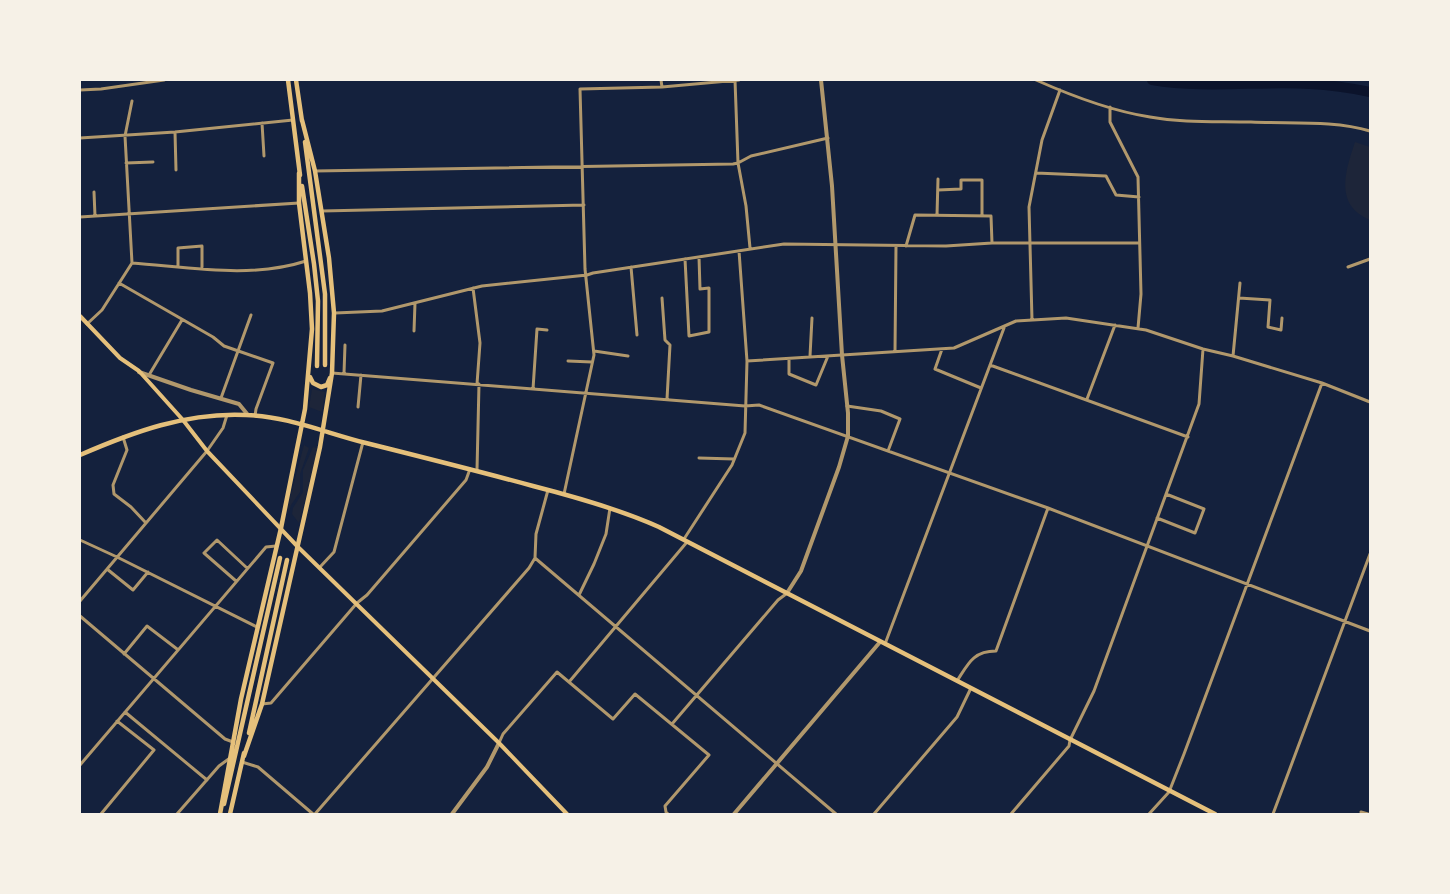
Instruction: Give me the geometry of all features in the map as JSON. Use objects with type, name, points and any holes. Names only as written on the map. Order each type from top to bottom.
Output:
[{"type":"highway","points":[[288,80],[318,301],[317,366]]},
{"type":"highway","points":[[296,80],[325,294],[325,365]]},
{"type":"highway","points":[[230,814],[242,762],[262,704],[323,431],[332,373],[334,313],[322,211],[302,120]]},
{"type":"highway","points":[[221,814],[233,742],[257,627],[303,425],[312,329],[299,202],[299,173]]},
{"type":"highway","points":[[309,373],[313,384],[321,387],[327,385],[332,373]]},
{"type":"highway","points":[[80,455],[149,428],[183,420],[248,415],[303,425],[477,470],[610,508],[635,516],[685,541],[1215,814]]},
{"type":"highway","points":[[221,814],[280,558]]},
{"type":"highway","points":[[244,756],[287,560]]},
{"type":"main road","points":[[80,316],[120,358],[139,371],[207,451],[298,547],[433,677],[567,814]]},
{"type":"street","points":[[80,90],[164,80]]},
{"type":"street","points":[[661,80],[662,87]]},
{"type":"street","points":[[564,494],[594,351],[585,269],[580,89],[662,87],[737,80],[738,163],[751,249]]},
{"type":"street","points":[[672,724],[778,600],[791,589],[801,571],[848,436],[848,405],[842,355],[828,138],[821,80]]},
{"type":"street","points":[[1036,80],[1110,107],[1150,117],[1342,126],[1371,131]]},
{"type":"street","points":[[1032,320],[1029,207],[1042,140],[1060,90]]},
{"type":"street","points":[[87,324],[102,310],[132,263],[125,136],[132,101]]},
{"type":"street","points":[[1110,107],[1110,122],[1138,177],[1141,294],[1138,328]]},
{"type":"street","points":[[80,138],[175,132],[293,120]]},
{"type":"street","points":[[262,123],[264,156]]},
{"type":"street","points":[[175,132],[176,170]]},
{"type":"street","points":[[315,171],[581,168],[603,165],[738,163],[752,156],[828,138]]},
{"type":"street","points":[[126,163],[153,162]]},
{"type":"street","points":[[1035,173],[1106,176],[1116,195],[1139,196]]},
{"type":"street","points":[[937,215],[938,179]]},
{"type":"street","points":[[938,190],[961,189],[961,180],[982,180],[982,216]]},
{"type":"street","points":[[94,192],[95,216]]},
{"type":"street","points":[[80,217],[299,202]]},
{"type":"street","points":[[322,211],[584,205]]},
{"type":"street","points":[[906,246],[915,215],[990,216],[992,243]]},
{"type":"street","points":[[334,313],[382,311],[473,288],[587,275],[784,244],[946,246],[992,243],[1139,243]]},
{"type":"street","points":[[178,266],[178,248],[202,246],[202,268]]},
{"type":"street","points":[[895,352],[896,246]]},
{"type":"street","points":[[569,682],[685,541],[734,459],[745,433],[747,361],[739,251]]},
{"type":"street","points":[[685,259],[689,336],[709,332],[709,288],[700,289],[699,257]]},
{"type":"street","points":[[1348,267],[1371,259]]},
{"type":"street","points":[[132,263],[247,270],[284,268],[306,260]]},
{"type":"street","points":[[631,267],[637,335]]},
{"type":"street","points":[[1233,356],[1240,283]]},
{"type":"street","points":[[119,284],[213,337],[224,346],[273,363],[255,416]]},
{"type":"street","points":[[473,288],[480,343],[477,470]]},
{"type":"street","points":[[662,298],[665,340],[670,345],[667,399]]},
{"type":"street","points":[[1239,298],[1270,300],[1268,327],[1281,330],[1282,318]]},
{"type":"street","points":[[414,332],[415,303]]},
{"type":"street","points":[[221,398],[251,315]]},
{"type":"street","points":[[810,356],[812,318]]},
{"type":"street","points":[[747,361],[954,348],[1016,321],[1066,318],[1138,328],[1322,383],[1371,402]]},
{"type":"street","points":[[149,375],[182,320]]},
{"type":"street","points":[[1087,399],[1115,324]]},
{"type":"street","points":[[734,814],[883,643],[1004,327]]},
{"type":"street","points":[[533,389],[537,329],[547,330]]},
{"type":"street","points":[[344,373],[345,345]]},
{"type":"street","points":[[942,349],[935,369],[981,388]]},
{"type":"street","points":[[1011,814],[1069,746],[1094,691],[1199,404],[1203,349]]},
{"type":"street","points":[[594,351],[628,356]]},
{"type":"street","points":[[789,360],[789,374],[816,385],[828,356]]},
{"type":"street","points":[[568,361],[592,362]]},
{"type":"street","points":[[990,365],[1188,437]]},
{"type":"street","points":[[139,371],[243,406],[248,415]]},
{"type":"street","points":[[332,373],[745,406],[759,405],[1048,508],[1245,585],[1371,631]]},
{"type":"street","points":[[358,407],[361,375]]},
{"type":"street","points":[[1149,814],[1169,792],[1322,383]]},
{"type":"street","points":[[848,405],[881,411],[900,419],[888,451]]},
{"type":"street","points":[[80,601],[207,451],[223,428],[227,415]]},
{"type":"street","points":[[123,437],[127,450],[112,485],[114,494],[146,523]]},
{"type":"street","points":[[320,567],[334,552],[363,442]]},
{"type":"street","points":[[699,458],[734,459]]},
{"type":"street","points":[[262,704],[271,703],[357,603],[367,595],[466,480],[470,469]]},
{"type":"street","points":[[242,762],[258,767],[314,814],[529,568],[535,558],[536,534],[548,490]]},
{"type":"street","points":[[1157,518],[1195,533],[1204,509],[1166,494]]},
{"type":"street","points":[[579,595],[606,534],[610,508]]},
{"type":"street","points":[[957,681],[972,658],[988,651],[996,651],[1048,508]]},
{"type":"street","points":[[80,540],[257,627]]},
{"type":"street","points":[[236,581],[204,553],[217,540],[247,568]]},
{"type":"street","points":[[80,765],[247,568],[266,547],[276,546]]},
{"type":"street","points":[[1273,814],[1371,554]]},
{"type":"street","points":[[535,558],[836,814]]},
{"type":"street","points":[[107,569],[133,590],[147,572]]},
{"type":"street","points":[[80,616],[152,679],[225,739],[233,742]]},
{"type":"street","points":[[124,654],[147,626],[177,649]]},
{"type":"street","points":[[452,814],[487,767],[503,734],[557,672],[613,719],[635,694],[709,755],[665,806],[668,814]]},
{"type":"street","points":[[874,814],[957,717],[971,688]]},
{"type":"street","points":[[124,712],[207,780]]},
{"type":"street","points":[[102,814],[154,750],[117,720]]},
{"type":"street","points":[[177,814],[219,766],[230,758]]},
{"type":"street","points":[[1361,812],[1368,814]]},
{"type":"shaded area","points":[[1355,142],[1370,147],[1370,220],[1351,206],[1345,187],[1348,165]]},
{"type":"shaded area","points":[[312,389],[325,392],[322,412],[309,407]]},
{"type":"shaded area","points":[[304,445],[309,448],[300,474],[300,492],[289,512],[287,509]]},
{"type":"shaded area","points":[[313,447],[317,448],[316,456],[299,523],[292,514],[293,508],[303,492],[303,470]]},
{"type":"waterway","points":[[1152,80],[1192,84],[1310,84],[1370,92]]}]
